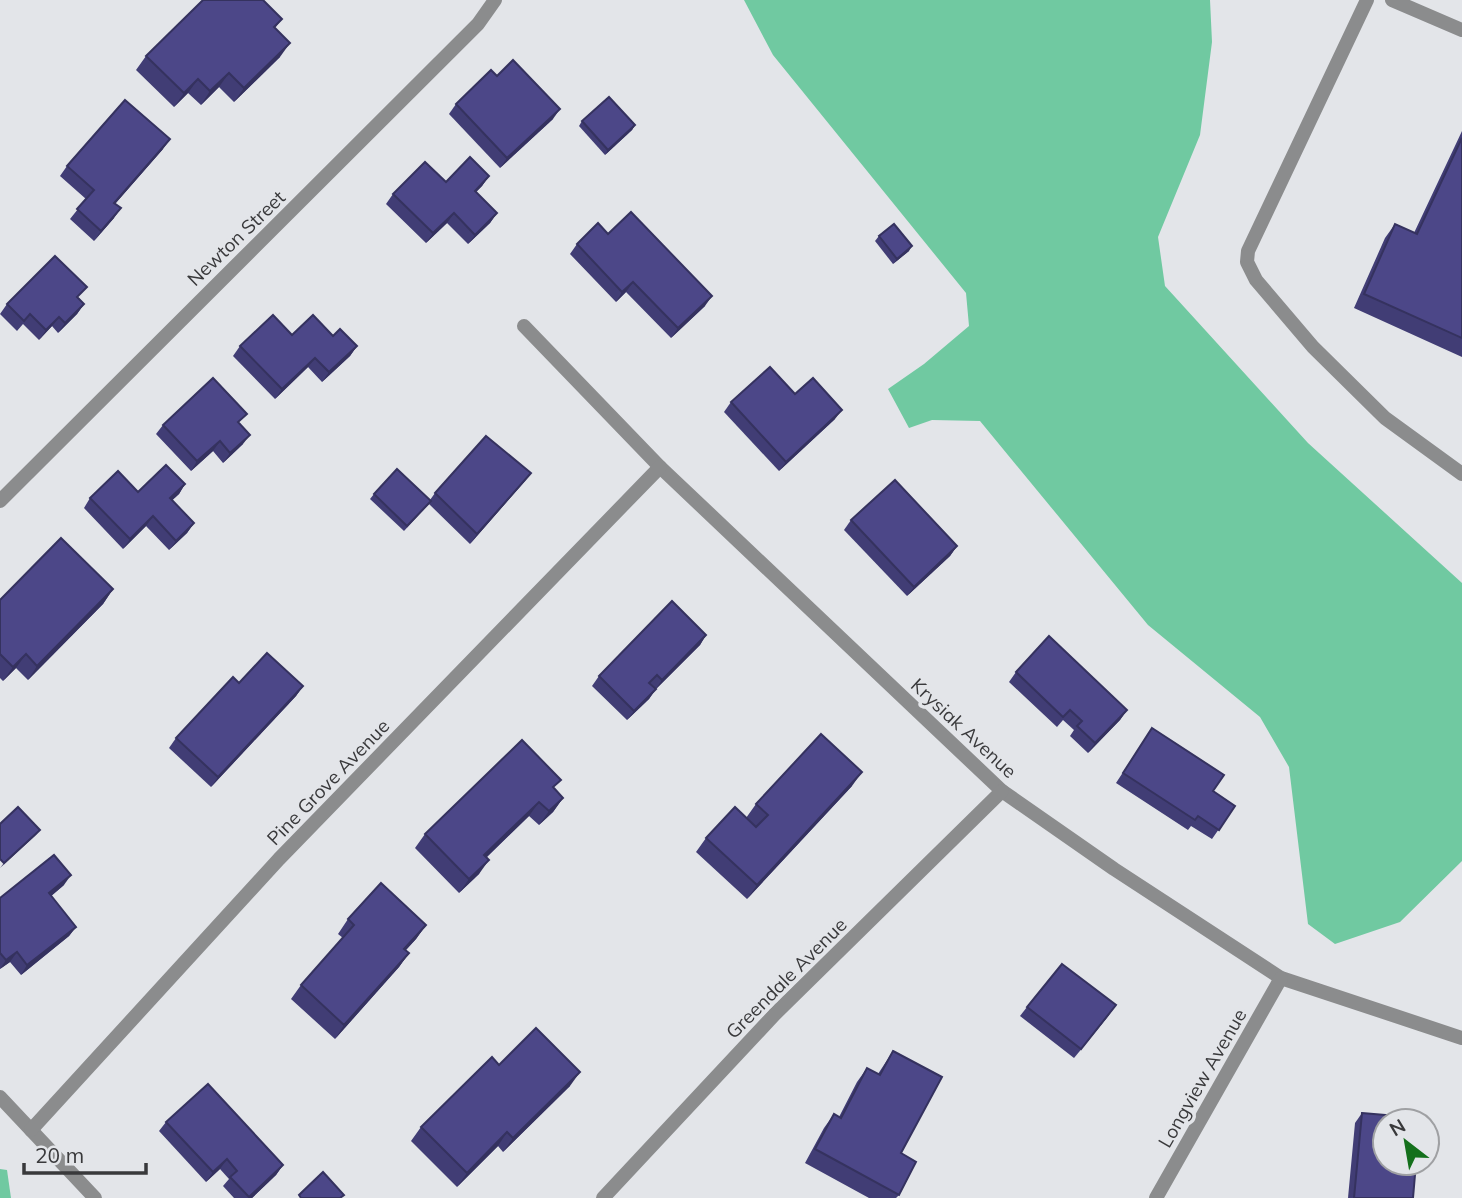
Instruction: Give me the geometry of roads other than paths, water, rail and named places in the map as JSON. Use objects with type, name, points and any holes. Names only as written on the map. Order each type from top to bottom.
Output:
[{"type":"street","name":"Newton Street","points":[[0,501],[478,24],[495,0]]},
{"type":"street","points":[[1367,0],[1248,251],[1247,262],[1256,280],[1313,347],[1385,418],[1462,474]]},
{"type":"street","points":[[1392,0],[1461,26]]},
{"type":"street","name":"Krysiak Avenue","points":[[524,326],[660,467],[1002,791],[1114,869],[1281,978],[1462,1038]]},
{"type":"street","name":"Pine Grove Avenue","points":[[31,1130],[279,859],[660,467]]},
{"type":"street","name":"Greendale Avenue","points":[[604,1198],[775,1014],[1002,791]]},
{"type":"street","name":"Longview Avenue","points":[[1156,1198],[1281,978]]},
{"type":"street","points":[[0,1097],[94,1198]]}]
